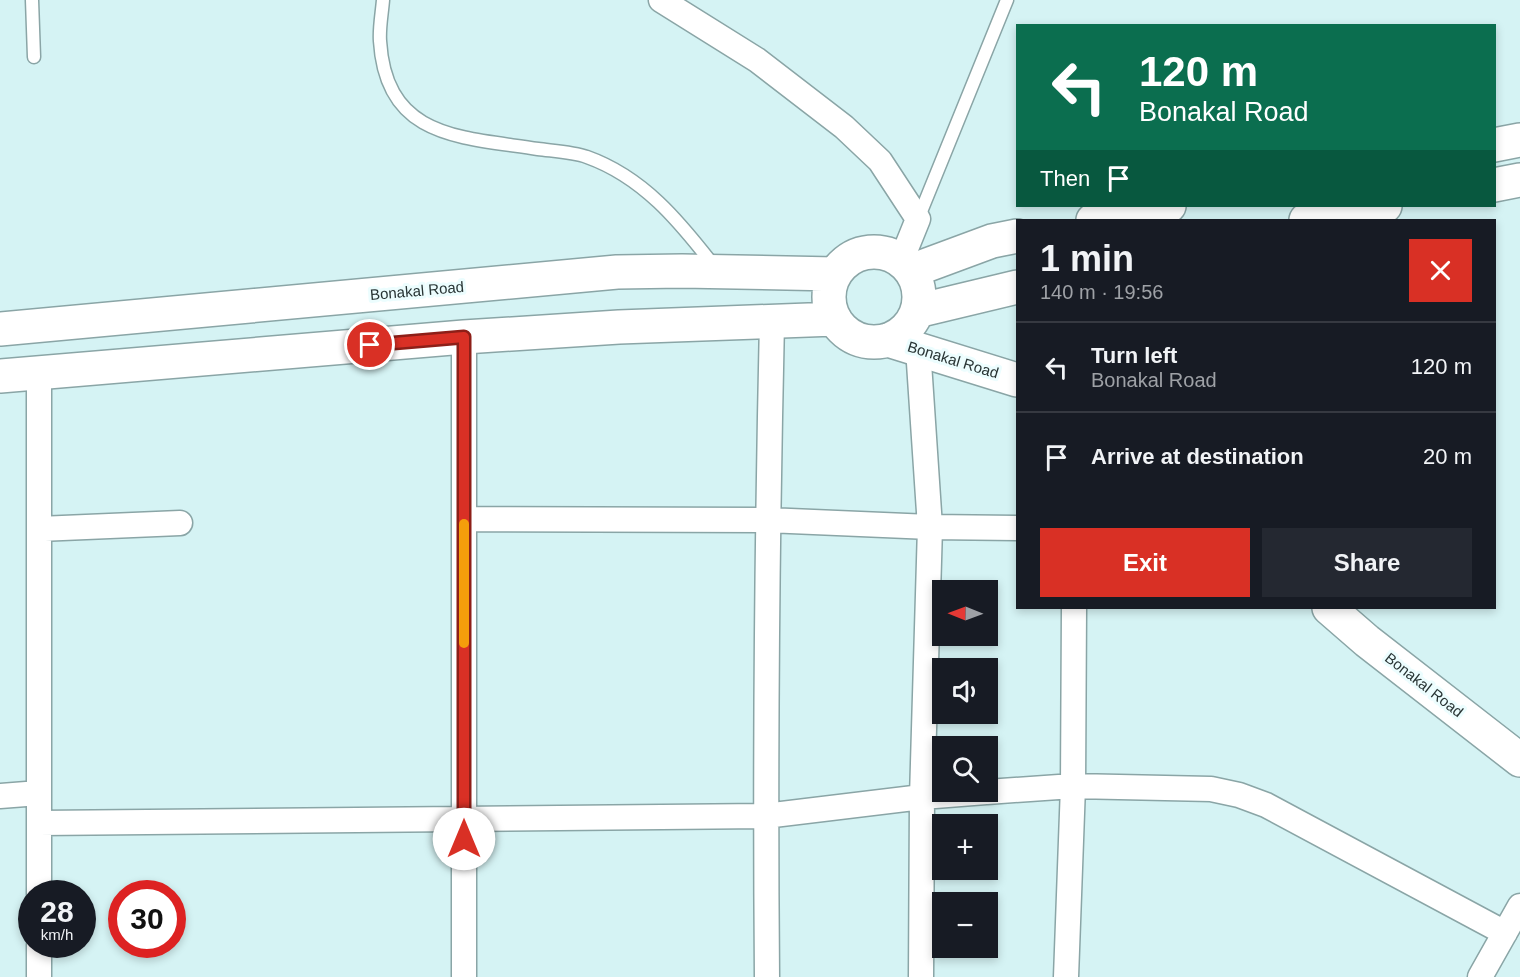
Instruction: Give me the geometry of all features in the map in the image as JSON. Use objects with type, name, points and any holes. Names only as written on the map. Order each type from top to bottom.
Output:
[{"type":"main road","points":[[1496,145],[1520,140]]},
{"type":"main road","points":[[1496,185],[1520,180]]},
{"type":"main road","points":[[1099,219],[1164,207]]},
{"type":"main road","points":[[1312,219],[1379,207]]},
{"type":"main road","points":[[906,266],[1016,236]]},
{"type":"main road","points":[[0,376],[464,337],[835,319],[830,305],[830,289],[835,274],[845,263],[858,255],[873,252],[888,254],[906,266],[918,290],[916,311],[1016,287]]},
{"type":"main road","name":"Bonakal Road","points":[[0,329],[617,272],[835,274]]},
{"type":"main road","name":"Bonakal Road","points":[[903,344],[901,334],[911,323],[916,311]]},
{"type":"main road","name":"Bonakal Road","points":[[835,319],[844,332],[858,340],[903,344],[1016,380]]},
{"type":"main road","name":"Bonakal Road","points":[[1330,609],[1367,641],[1520,760]]},
{"type":"street","points":[[661,0],[757,60],[844,127],[880,161],[918,219],[906,266]]},
{"type":"street","points":[[767,977],[765,816],[767,520],[772,321]]},
{"type":"street","points":[[464,337],[464,977]]},
{"type":"street","points":[[903,344],[930,527],[922,797],[921,977]]},
{"type":"street","points":[[39,372],[39,880]]},
{"type":"street","points":[[464,519],[767,520],[1016,528]]},
{"type":"street","points":[[39,529],[180,523]]},
{"type":"street","points":[[1066,977],[1073,786],[1074,609]]},
{"type":"street","points":[[998,791],[1073,786],[1210,789],[1239,795],[1266,805],[1505,933]]},
{"type":"street","points":[[0,796],[39,793]]},
{"type":"street","points":[[39,823],[765,816],[932,796]]},
{"type":"street","points":[[1480,977],[1520,906]]},
{"type":"street","points":[[39,958],[39,977]]},
{"type":"lane","points":[[32,0],[34,57]]},
{"type":"lane","points":[[383,0],[380,40],[384,73],[398,102],[417,121],[457,136],[586,156],[626,177],[658,200],[682,225],[718,272]]},
{"type":"lane","points":[[918,219],[1007,0]]},
{"type":"slow traffic","points":[[464,524],[464,643]]},
{"type":"route","points":[[370,345],[464,337],[464,839]]}]
